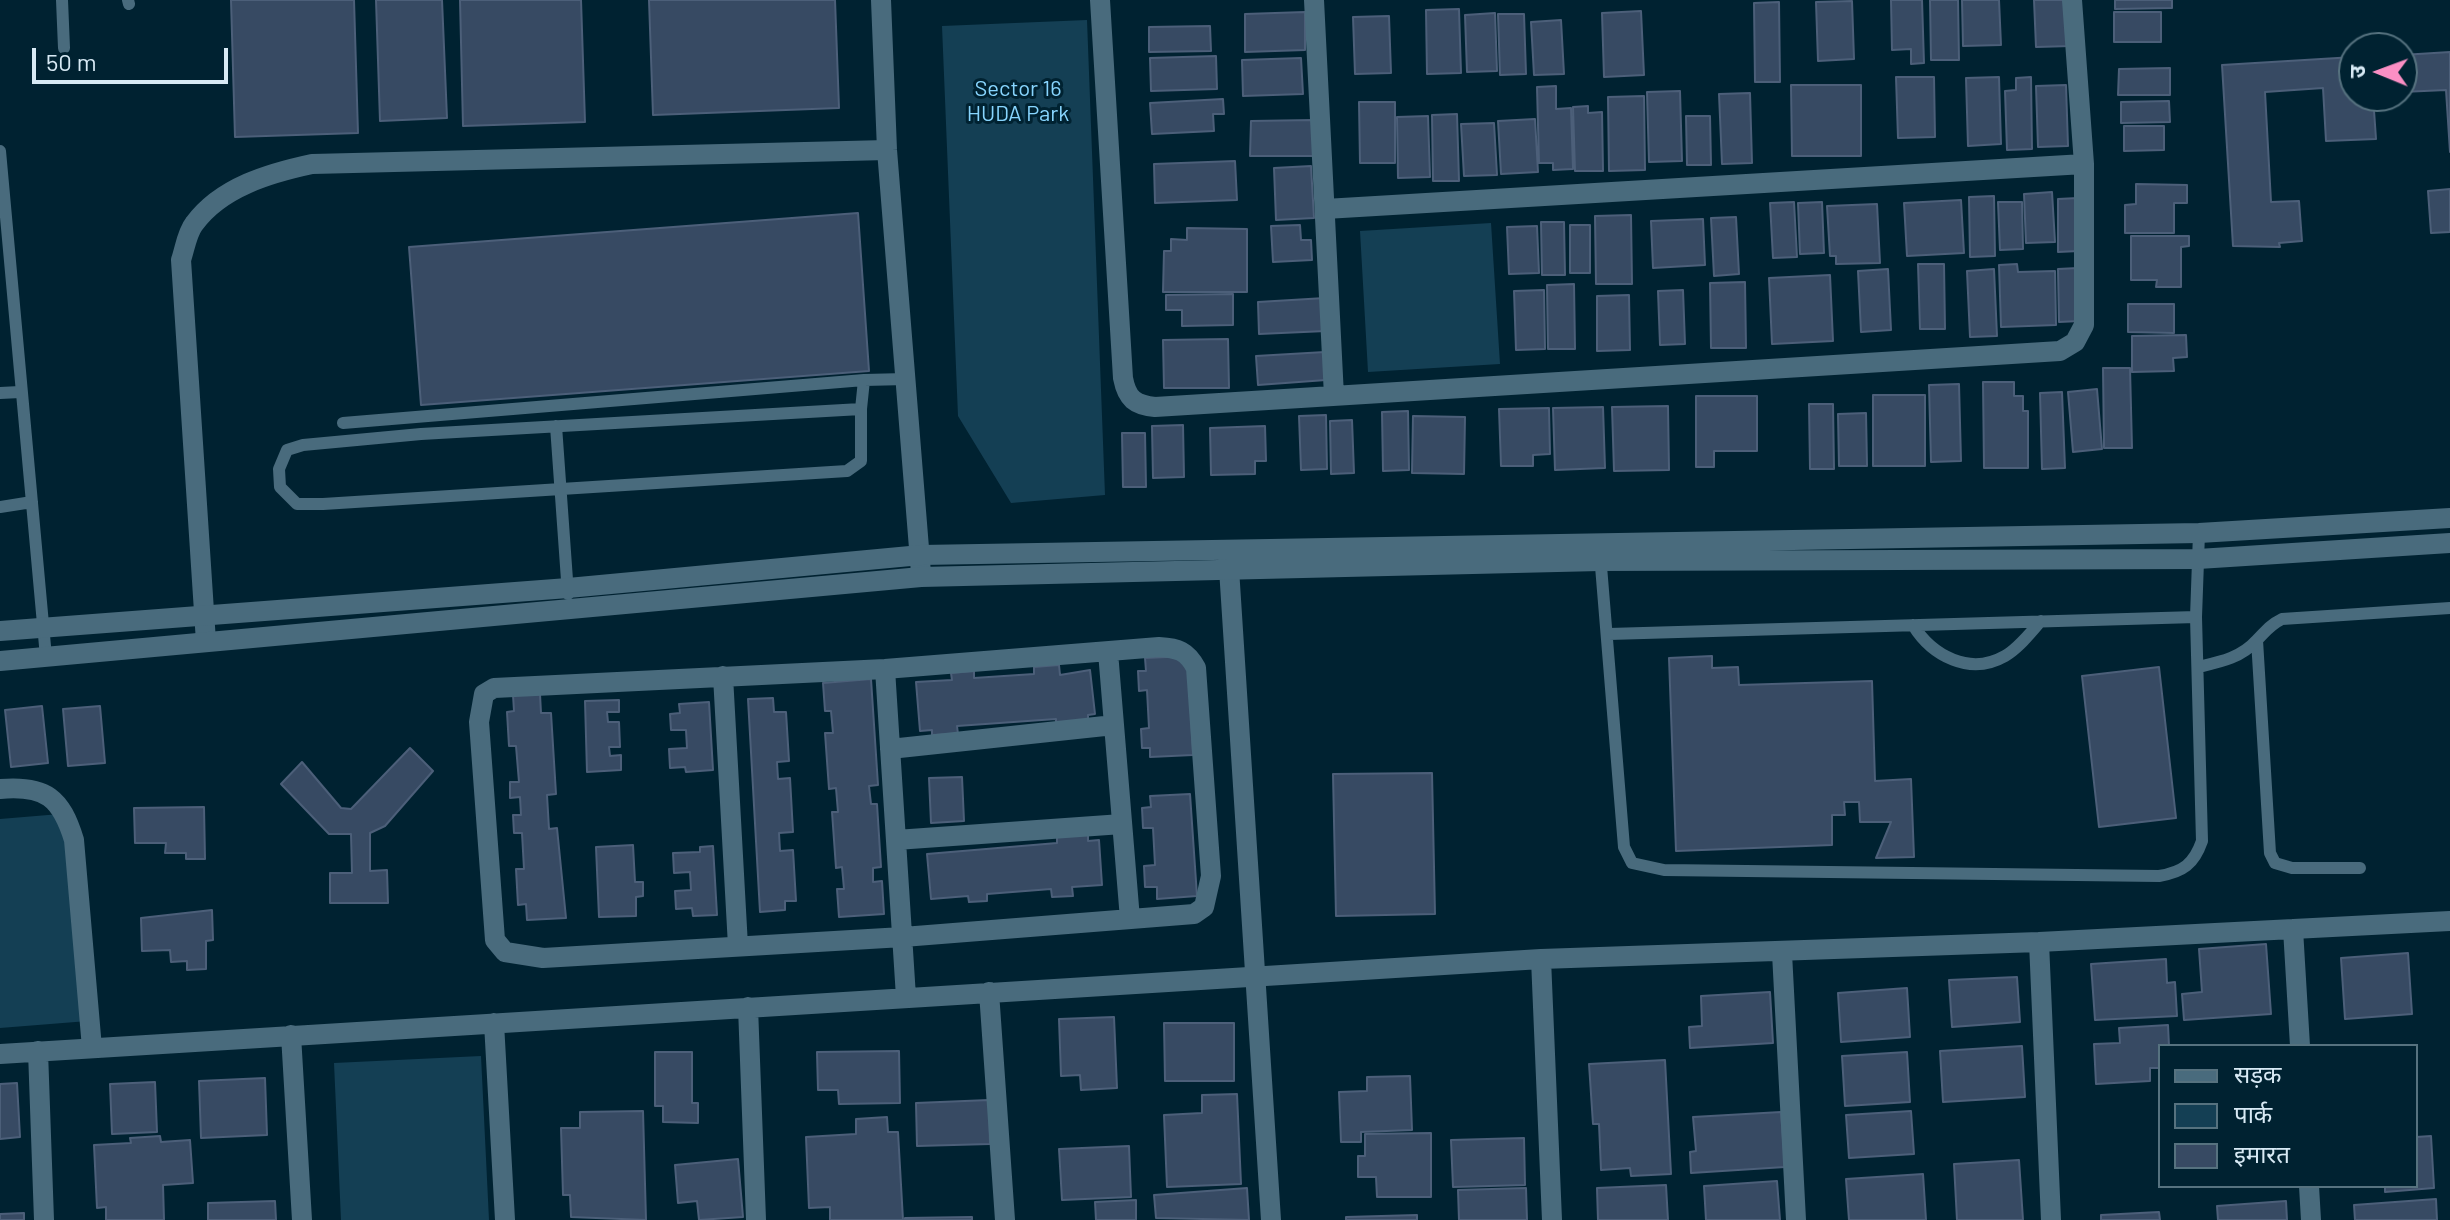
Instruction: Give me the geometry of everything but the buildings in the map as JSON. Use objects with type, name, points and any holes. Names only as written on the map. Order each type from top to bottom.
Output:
[{"type":"street","points":[[881,0],[887,150],[921,577]]},
{"type":"street","points":[[1100,0],[1126,395],[1139,405],[1155,407],[2060,351],[2075,342],[2084,325],[2084,164],[2072,0]]},
{"type":"street","points":[[1314,0],[1334,396]]},
{"type":"street","points":[[206,642],[181,260],[192,226],[212,204],[251,181],[312,164],[887,150]]},
{"type":"street","points":[[1325,209],[2084,164]]},
{"type":"street","points":[[0,661],[206,642],[921,555],[1228,558],[1599,552],[2199,533],[2450,518]]},
{"type":"street","points":[[1599,552],[2198,559],[2450,543]]},
{"type":"street","points":[[0,631],[204,613],[569,599],[1228,558]]},
{"type":"street","points":[[1228,558],[1271,1220]]},
{"type":"street","points":[[1176,648],[1189,655],[1196,668],[1209,893],[1204,907],[1194,914],[903,937],[543,958],[505,952],[495,940],[479,722],[484,694],[494,688],[885,669],[1176,648]]},
{"type":"street","points":[[1108,652],[1130,919]]},
{"type":"street","points":[[885,669],[906,997]]},
{"type":"street","points":[[723,676],[738,946]]},
{"type":"street","points":[[890,749],[1114,725]]},
{"type":"street","points":[[0,789],[18,787],[46,796],[64,809],[74,840],[92,1048]]},
{"type":"street","points":[[896,840],[1122,824]]},
{"type":"street","points":[[0,1054],[1541,959],[1782,953],[2450,921]]},
{"type":"street","points":[[2293,929],[2300,1044]]},
{"type":"street","points":[[2039,942],[2051,1220]]},
{"type":"street","points":[[1782,953],[1796,1220]]},
{"type":"street","points":[[1541,959],[1552,1220]]},
{"type":"street","points":[[989,992],[1005,1220]]},
{"type":"street","points":[[748,1007],[756,1220]]},
{"type":"street","points":[[494,1023],[505,1220]]},
{"type":"street","points":[[291,1035],[302,1220]]},
{"type":"street","points":[[38,1051],[44,1220]]},
{"type":"street","points":[[2309,1188],[2311,1220]]},
{"type":"lane","points":[[62,0],[64,48]]},
{"type":"lane","points":[[0,151],[9,220],[20,392],[46,657]]},
{"type":"lane","points":[[343,423],[906,379]]},
{"type":"lane","points":[[861,409],[556,426],[303,445],[287,450],[279,469],[280,487],[297,504],[323,504],[847,471],[861,461],[864,380]]},
{"type":"lane","points":[[0,393],[20,392]]},
{"type":"lane","points":[[556,426],[569,599]]},
{"type":"lane","points":[[0,507],[32,502]]},
{"type":"lane","points":[[1599,552],[1609,634],[1624,847],[1632,863],[1664,870],[2176,873],[2189,866],[2202,841],[2196,617],[2199,533]]},
{"type":"lane","points":[[2198,667],[2230,660],[2257,640],[2266,627],[2297,616],[2450,608]]},
{"type":"lane","points":[[1609,634],[2196,617]]},
{"type":"lane","points":[[1913,625],[1932,649],[1943,658],[1959,663],[1993,661],[2005,656],[2041,621]]},
{"type":"lane","points":[[2257,640],[2270,853],[2275,863],[2292,868],[2360,868]]},
{"type":"green space","name":"Sector 16 HUDA Park","points":[[1087,20],[1105,495],[1011,503],[958,416],[942,26]]},
{"type":"green space","points":[[1491,223],[1500,364],[1368,372],[1360,231]]},
{"type":"green space","points":[[72,813],[88,1021],[0,1028],[0,819]]},
{"type":"green space","points":[[481,1056],[489,1220],[341,1220],[334,1063]]}]
